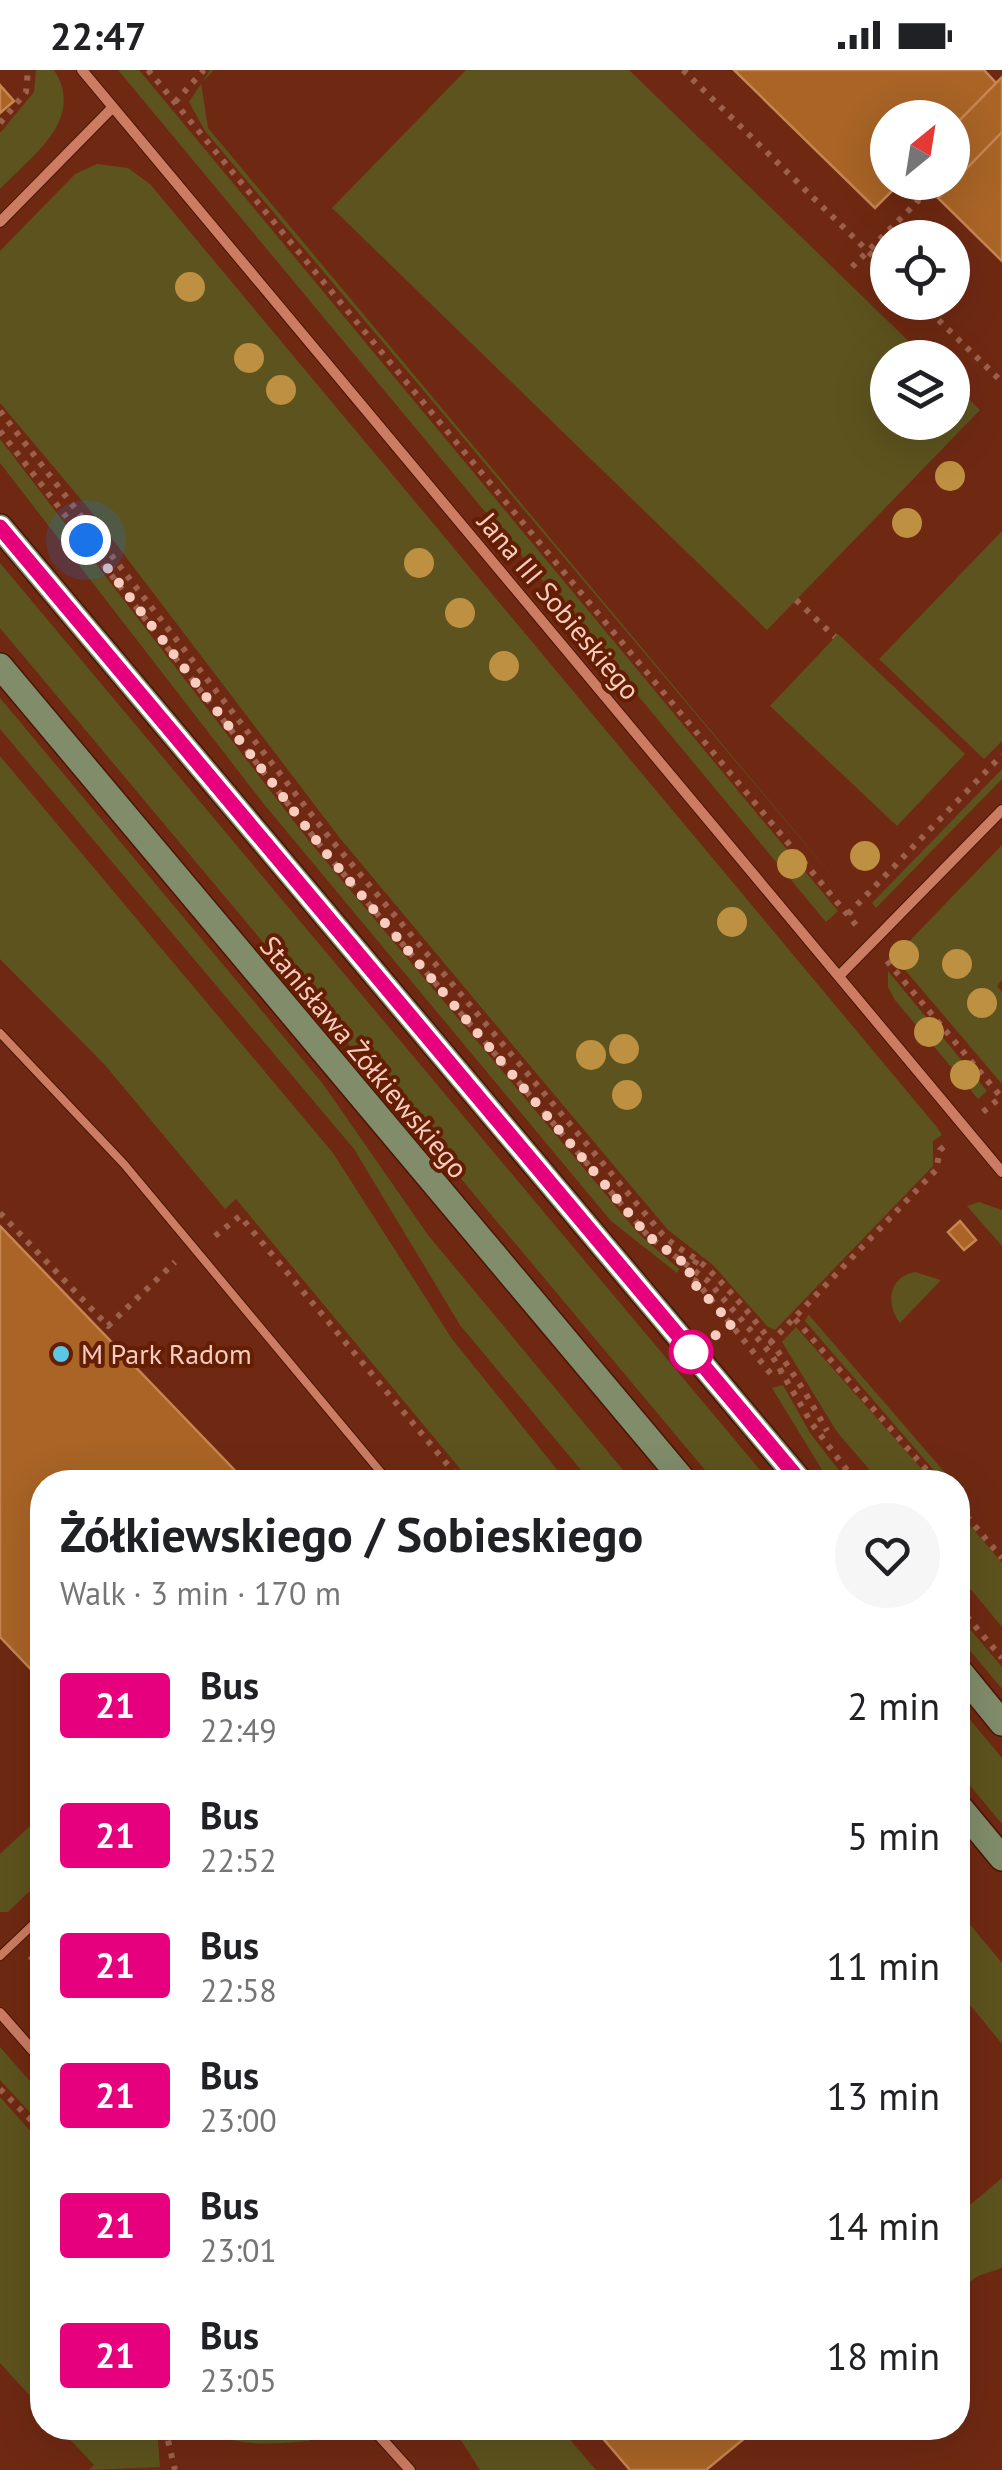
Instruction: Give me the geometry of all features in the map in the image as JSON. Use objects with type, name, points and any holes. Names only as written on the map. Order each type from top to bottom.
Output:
[{"type":"main road","points":[[0,527],[791,1470]]},
{"type":"main road","name":"Stanisława Żółkiewskiego","points":[[0,666],[675,1470]]},
{"type":"main road","points":[[970,1684],[1002,1723]]},
{"type":"main road","points":[[970,1819],[1002,1858]]},
{"type":"street","name":"Jana III Sobieskiego","points":[[82,70],[1002,1172]]},
{"type":"street","points":[[0,222],[113,108]]},
{"type":"street","points":[[839,976],[1002,810]]},
{"type":"street","points":[[0,2013],[30,2047]]},
{"type":"street","points":[[383,2440],[410,2470]]},
{"type":"lane","points":[[0,1033],[114,1154],[379,1470]]},
{"type":"lane","points":[[0,1956],[30,1927]]},
{"type":"path","points":[[0,123],[26,92],[28,70]]},
{"type":"path","points":[[148,70],[1002,1098]]},
{"type":"path","points":[[174,102],[204,70]]},
{"type":"path","points":[[684,70],[868,252]]},
{"type":"path","points":[[852,268],[916,200]]},
{"type":"path","points":[[938,320],[999,379],[1002,376]]},
{"type":"path","points":[[0,412],[328,836],[662,1235],[698,1260],[743,1315],[812,1424],[847,1470]]},
{"type":"path","points":[[0,431],[326,853],[648,1236],[743,1315],[792,1368],[827,1430]]},
{"type":"path","points":[[796,600],[835,637]]},
{"type":"path","points":[[848,914],[1002,755]]},
{"type":"path","points":[[770,1343],[936,1170],[940,1150],[965,1128]]},
{"type":"path","points":[[0,1213],[108,1326]]},
{"type":"path","points":[[698,1260],[687,1276],[771,1374],[792,1368]]},
{"type":"path","points":[[732,1324],[743,1315]]},
{"type":"path","points":[[795,1319],[927,1470]]},
{"type":"path","points":[[970,1520],[1002,1558]]},
{"type":"path","points":[[970,1620],[1002,1658]]},
{"type":"path","points":[[0,2089],[30,2119]]},
{"type":"path","points":[[168,2440],[175,2470]]},
{"type":"shaded area","points":[[36,70],[54,70],[64,105],[51,136],[0,189],[0,133],[34,92]]},
{"type":"shaded area","points":[[118,70],[139,70],[838,911],[826,922]]},
{"type":"shaded area","points":[[466,70],[629,70],[870,304],[870,320],[887,320],[907,340],[870,340],[870,440],[951,440],[767,630],[332,208]]},
{"type":"shaded area","points":[[201,84],[208,128],[849,896],[205,131],[189,102]]},
{"type":"shaded area","points":[[97,164],[128,168],[150,184],[942,1135],[933,1141],[933,1166],[775,1330],[713,1265],[668,1230],[526,1061],[339,837],[94,515],[0,403],[0,251],[75,174]]},
{"type":"shaded area","points":[[970,400],[980,410],[970,420]]},
{"type":"shaded area","points":[[0,439],[309,841],[639,1234],[679,1269],[677,1273],[611,1221],[263,803],[0,463]]},
{"type":"shaded area","points":[[1002,531],[1002,741],[984,759],[879,659]]},
{"type":"shaded area","points":[[0,563],[760,1470],[705,1470],[0,628]]},
{"type":"shaded area","points":[[838,634],[965,754],[897,826],[770,706]]},
{"type":"shaded area","points":[[0,698],[323,1084],[428,1235],[623,1470],[581,1470],[460,1325],[354,1149],[0,729]]},
{"type":"shaded area","points":[[0,756],[333,1153],[452,1339],[557,1470],[461,1470],[236,1199],[225,1209],[105,1065],[0,959]]},
{"type":"shaded area","points":[[1002,769],[1002,779],[876,908],[872,903]]},
{"type":"shaded area","points":[[1002,845],[1002,980],[997,986],[1002,992],[1002,1084],[894,957]]},
{"type":"shaded area","points":[[888,971],[987,1091],[978,1099],[895,1000],[888,987]]},
{"type":"shaded area","points":[[979,1202],[1002,1210],[1002,1246],[967,1206]]},
{"type":"shaded area","points":[[915,1272],[941,1280],[900,1323],[892,1307],[892,1292],[900,1279]]},
{"type":"shaded area","points":[[809,1315],[943,1470],[934,1470],[805,1321]]},
{"type":"shaded area","points":[[796,1327],[922,1470],[870,1470],[837,1432],[782,1342]]},
{"type":"shaded area","points":[[783,1385],[810,1433],[839,1470],[822,1470],[772,1388]]},
{"type":"shaded area","points":[[970,1525],[1002,1563],[1002,1627],[970,1588]]},
{"type":"shaded area","points":[[970,1629],[1002,1667],[1002,1689],[970,1650]]},
{"type":"shaded area","points":[[970,1719],[1002,1758],[1002,1824],[970,1785]]},
{"type":"shaded area","points":[[30,1826],[30,1891],[8,1912],[0,1912],[0,1854]]},
{"type":"shaded area","points":[[970,1924],[1002,1963],[1002,2044],[970,2005]]},
{"type":"shaded area","points":[[0,2047],[30,2081],[30,2113],[0,2080]]},
{"type":"shaded area","points":[[0,2097],[30,2131],[30,2396],[0,2363]]},
{"type":"shaded area","points":[[1002,2178],[1002,2268],[970,2282],[970,2205]]},
{"type":"shaded area","points":[[70,2440],[158,2440],[160,2467],[89,2470],[94,2465]]},
{"type":"shaded area","points":[[232,2440],[309,2440],[267,2443]]},
{"type":"shaded area","points":[[461,2440],[570,2440],[596,2470],[480,2470]]},
{"type":"building","points":[[734,70],[984,70],[996,83],[970,110],[970,100],[870,100],[870,200],[883,200],[875,208]]},
{"type":"building","points":[[1002,77],[1002,132],[970,165],[970,110]]},
{"type":"building","points":[[0,85],[14,101],[0,113]]},
{"type":"building","points":[[1002,132],[1002,261],[970,230],[970,220],[960,220],[940,200],[970,200],[970,165]]},
{"type":"building","points":[[960,1221],[976,1240],[964,1250],[948,1232]]},
{"type":"building","name":"M Park Radom","points":[[0,1226],[234,1470],[30,1470],[30,1668],[0,1637]]},
{"type":"building","points":[[604,2440],[742,2440],[706,2470],[630,2470]]},
{"type":"bus line","name":"21","points":[[0,527],[791,1470]]},
{"type":"place","name":"M Park Radom","points":[[61,1354]]},
{"type":"route","points":[[86,540],[326,853],[648,1236],[692,1269],[687,1276],[696,1281],[732,1324],[691,1352]]}]
